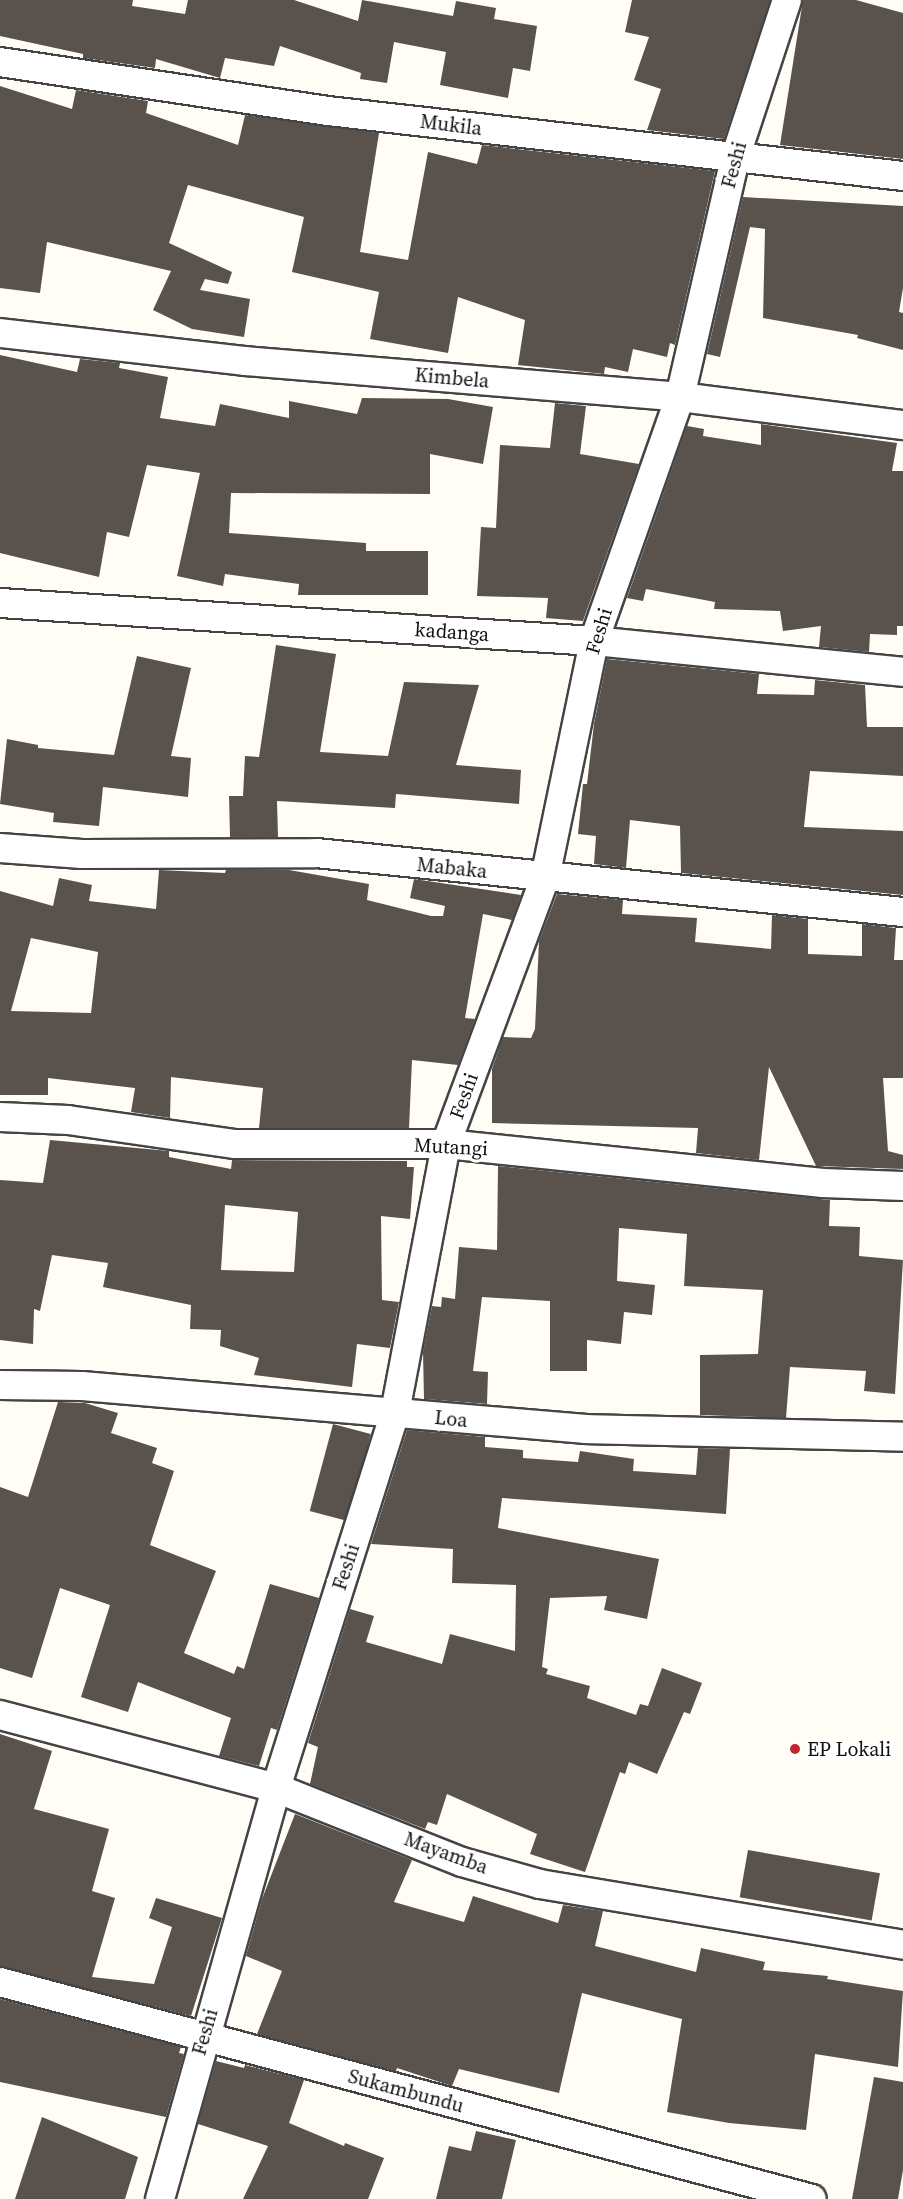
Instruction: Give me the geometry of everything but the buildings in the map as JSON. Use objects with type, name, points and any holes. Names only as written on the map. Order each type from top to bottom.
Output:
[{"type":"street","name":"Feshi","points":[[159,2199],[276,1788],[395,1412],[446,1144],[544,878],[594,641],[680,397],[736,155],[787,0]]},
{"type":"street","name":"Mukila","points":[[0,62],[340,112],[637,148],[736,155],[903,176]]},
{"type":"street","name":"Kimbela","points":[[0,333],[245,361],[680,397],[903,425]]},
{"type":"street","name":"kadanga","points":[[0,603],[594,641],[903,672]]},
{"type":"street","name":"Mabaka","points":[[0,848],[82,854],[316,852],[544,878],[903,912]]},
{"type":"street","name":"Mutangi","points":[[0,1117],[68,1120],[235,1144],[446,1144],[823,1183],[903,1186]]},
{"type":"street","name":"Loa","points":[[0,1385],[82,1386],[586,1429],[903,1437]]},
{"type":"street","name":"Mayamba","points":[[0,1715],[276,1788],[462,1862],[540,1884],[903,1945]]},
{"type":"street","name":"Sukambundu","points":[[0,1982],[812,2199]]},
{"type":"place","name":"EP Lokali","points":[[795,1749]]}]
